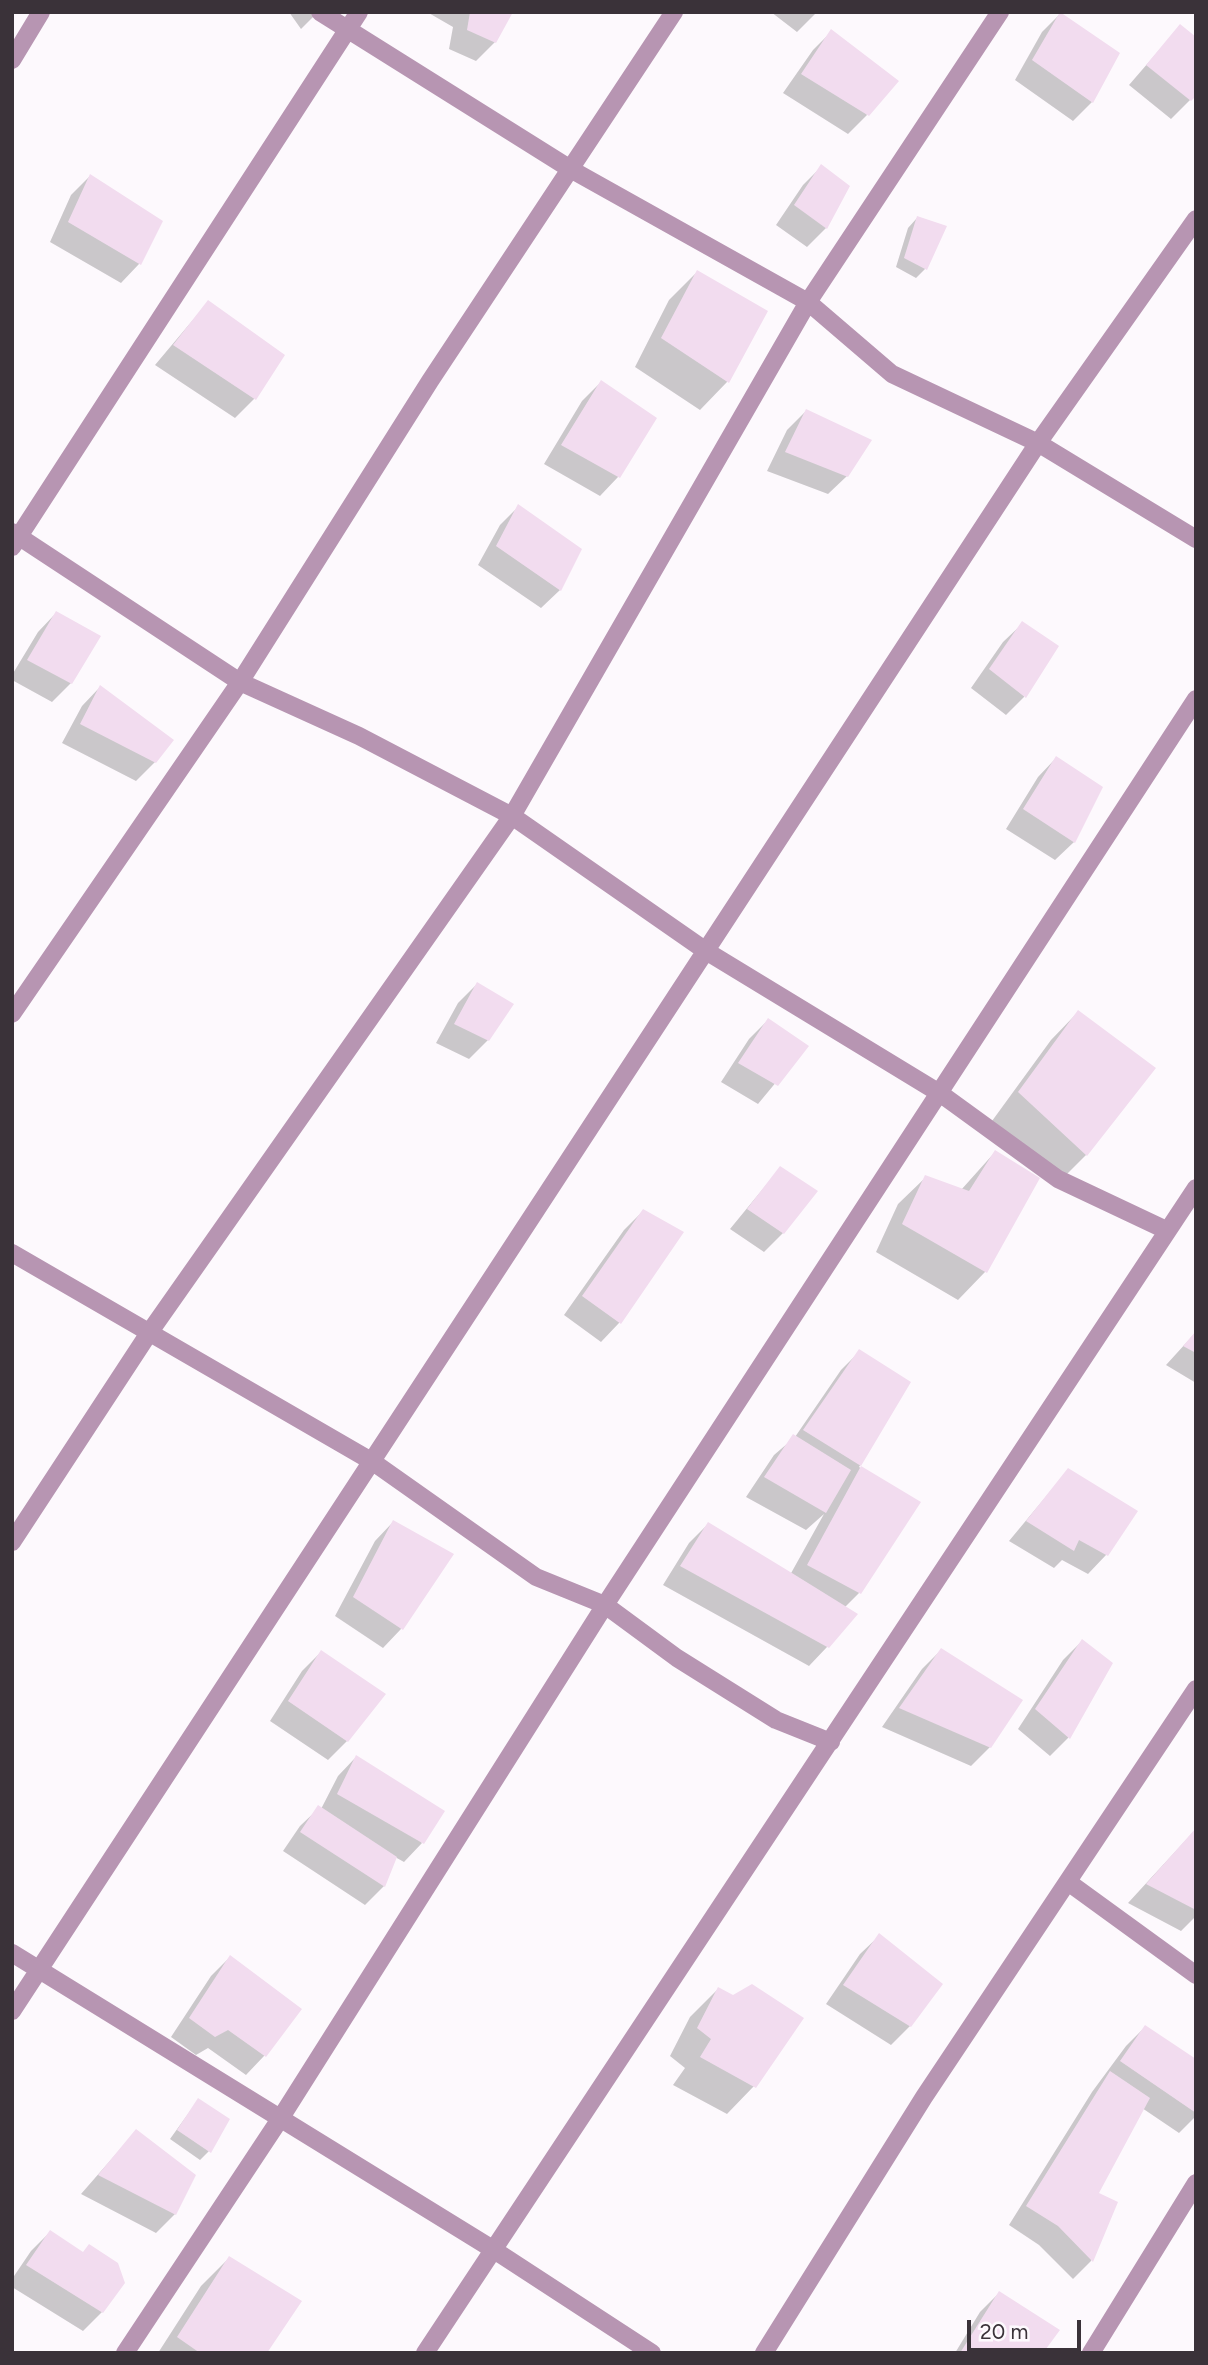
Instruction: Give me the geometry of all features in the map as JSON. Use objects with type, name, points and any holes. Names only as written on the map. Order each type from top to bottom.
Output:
[{"type":"street","points":[[12,60],[41,12]]},
{"type":"street","points":[[320,12],[572,170],[808,302],[892,374],[1038,443],[1196,539]]},
{"type":"street","points":[[359,12],[15,539],[240,682],[359,736],[512,816],[706,951],[941,1094],[1058,1179],[1166,1230]]},
{"type":"street","points":[[12,1014],[240,682],[430,381],[674,12]]},
{"type":"street","points":[[12,1542],[149,1333],[512,816],[808,302],[1000,12]]},
{"type":"street","points":[[12,2011],[1038,443],[1196,219]]},
{"type":"street","points":[[125,2353],[280,2119],[605,1605],[941,1094],[1196,699]]},
{"type":"street","points":[[425,2353],[1196,1188]]},
{"type":"street","points":[[12,1253],[373,1462],[536,1577],[605,1605],[677,1657],[776,1720],[831,1742]]},
{"type":"street","points":[[764,2353],[924,2097],[1196,1689]]},
{"type":"street","points":[[1068,1882],[1196,1975]]},
{"type":"street","points":[[12,1953],[494,2250],[652,2353]]},
{"type":"street","points":[[1091,2353],[1196,2183]]},
{"type":"building","points":[[470,12],[513,12],[496,43],[467,30]]},
{"type":"building","points":[[1060,12],[1120,53],[1093,103],[1032,60]]},
{"type":"building","points":[[1180,24],[1196,37],[1196,96],[1191,101],[1146,65]]},
{"type":"building","points":[[831,29],[899,81],[869,116],[801,74]]},
{"type":"building","points":[[821,164],[850,186],[827,229],[794,205]]},
{"type":"building","points":[[90,174],[163,221],[141,265],[68,222]]},
{"type":"building","points":[[917,216],[947,226],[927,270],[904,258]]},
{"type":"building","points":[[697,270],[768,311],[729,383],[661,338]]},
{"type":"building","points":[[208,300],[285,355],[256,400],[173,345]]},
{"type":"building","points":[[601,380],[657,418],[620,478],[561,445]]},
{"type":"building","points":[[806,409],[872,440],[848,477],[785,452]]},
{"type":"building","points":[[518,504],[582,549],[561,591],[496,546]]},
{"type":"building","points":[[56,611],[101,636],[72,684],[27,660]]},
{"type":"building","points":[[1022,621],[1059,646],[1026,698],[989,669]]},
{"type":"building","points":[[100,685],[174,740],[156,763],[80,724]]},
{"type":"building","points":[[1056,756],[1103,787],[1075,843],[1023,809]]},
{"type":"building","points":[[477,982],[514,1004],[489,1041],[454,1024]]},
{"type":"building","points":[[1078,1010],[1156,1068],[1087,1156],[1018,1092]]},
{"type":"building","points":[[768,1018],[809,1046],[778,1086],[738,1063]]},
{"type":"building","points":[[995,1150],[1040,1178],[987,1273],[902,1224],[925,1175],[969,1191]]},
{"type":"building","points":[[780,1166],[818,1191],[784,1234],[747,1209]]},
{"type":"building","points":[[643,1209],[684,1232],[621,1324],[582,1296]]},
{"type":"building","points":[[1196,1331],[1196,1353],[1183,1346]]},
{"type":"building","points":[[859,1349],[911,1382],[861,1466],[803,1430]]},
{"type":"building","points":[[793,1434],[851,1470],[826,1513],[764,1477]]},
{"type":"building","points":[[861,1466],[921,1502],[861,1594],[807,1565]]},
{"type":"building","points":[[1068,1468],[1138,1511],[1108,1556],[1079,1540],[1074,1551],[1026,1521]]},
{"type":"building","points":[[393,1520],[454,1554],[403,1630],[353,1597]]},
{"type":"building","points":[[708,1522],[858,1614],[829,1648],[680,1566]]},
{"type":"building","points":[[1082,1639],[1113,1663],[1070,1739],[1035,1709]]},
{"type":"building","points":[[941,1648],[1023,1700],[991,1748],[899,1708]]},
{"type":"building","points":[[321,1650],[386,1694],[348,1742],[288,1701]]},
{"type":"building","points":[[356,1755],[445,1811],[424,1844],[337,1794]]},
{"type":"building","points":[[318,1805],[397,1857],[385,1887],[300,1832]]},
{"type":"building","points":[[1196,1828],[1196,1910],[1146,1884]]},
{"type":"building","points":[[879,1933],[943,1984],[911,2027],[843,1985]]},
{"type":"building","points":[[230,1955],[302,2009],[266,2057],[228,2030],[215,2037],[189,2018]]},
{"type":"building","points":[[752,1984],[804,2018],[756,2088],[700,2057],[711,2039],[697,2028],[718,1987],[733,1995]]},
{"type":"building","points":[[1145,2025],[1196,2059],[1196,2113],[1120,2061]]},
{"type":"building","points":[[1110,2071],[1150,2098],[1099,2193],[1118,2202],[1093,2262],[1058,2226],[1026,2206]]},
{"type":"building","points":[[198,2098],[230,2119],[211,2153],[177,2130]]},
{"type":"building","points":[[136,2129],[196,2175],[176,2215],[98,2175]]},
{"type":"building","points":[[50,2230],[83,2252],[89,2244],[118,2263],[125,2283],[103,2313],[26,2265]]},
{"type":"building","points":[[229,2256],[302,2301],[267,2353],[200,2353],[177,2337]]},
{"type":"building","points":[[999,2291],[1060,2330],[1043,2353],[960,2353]]}]
